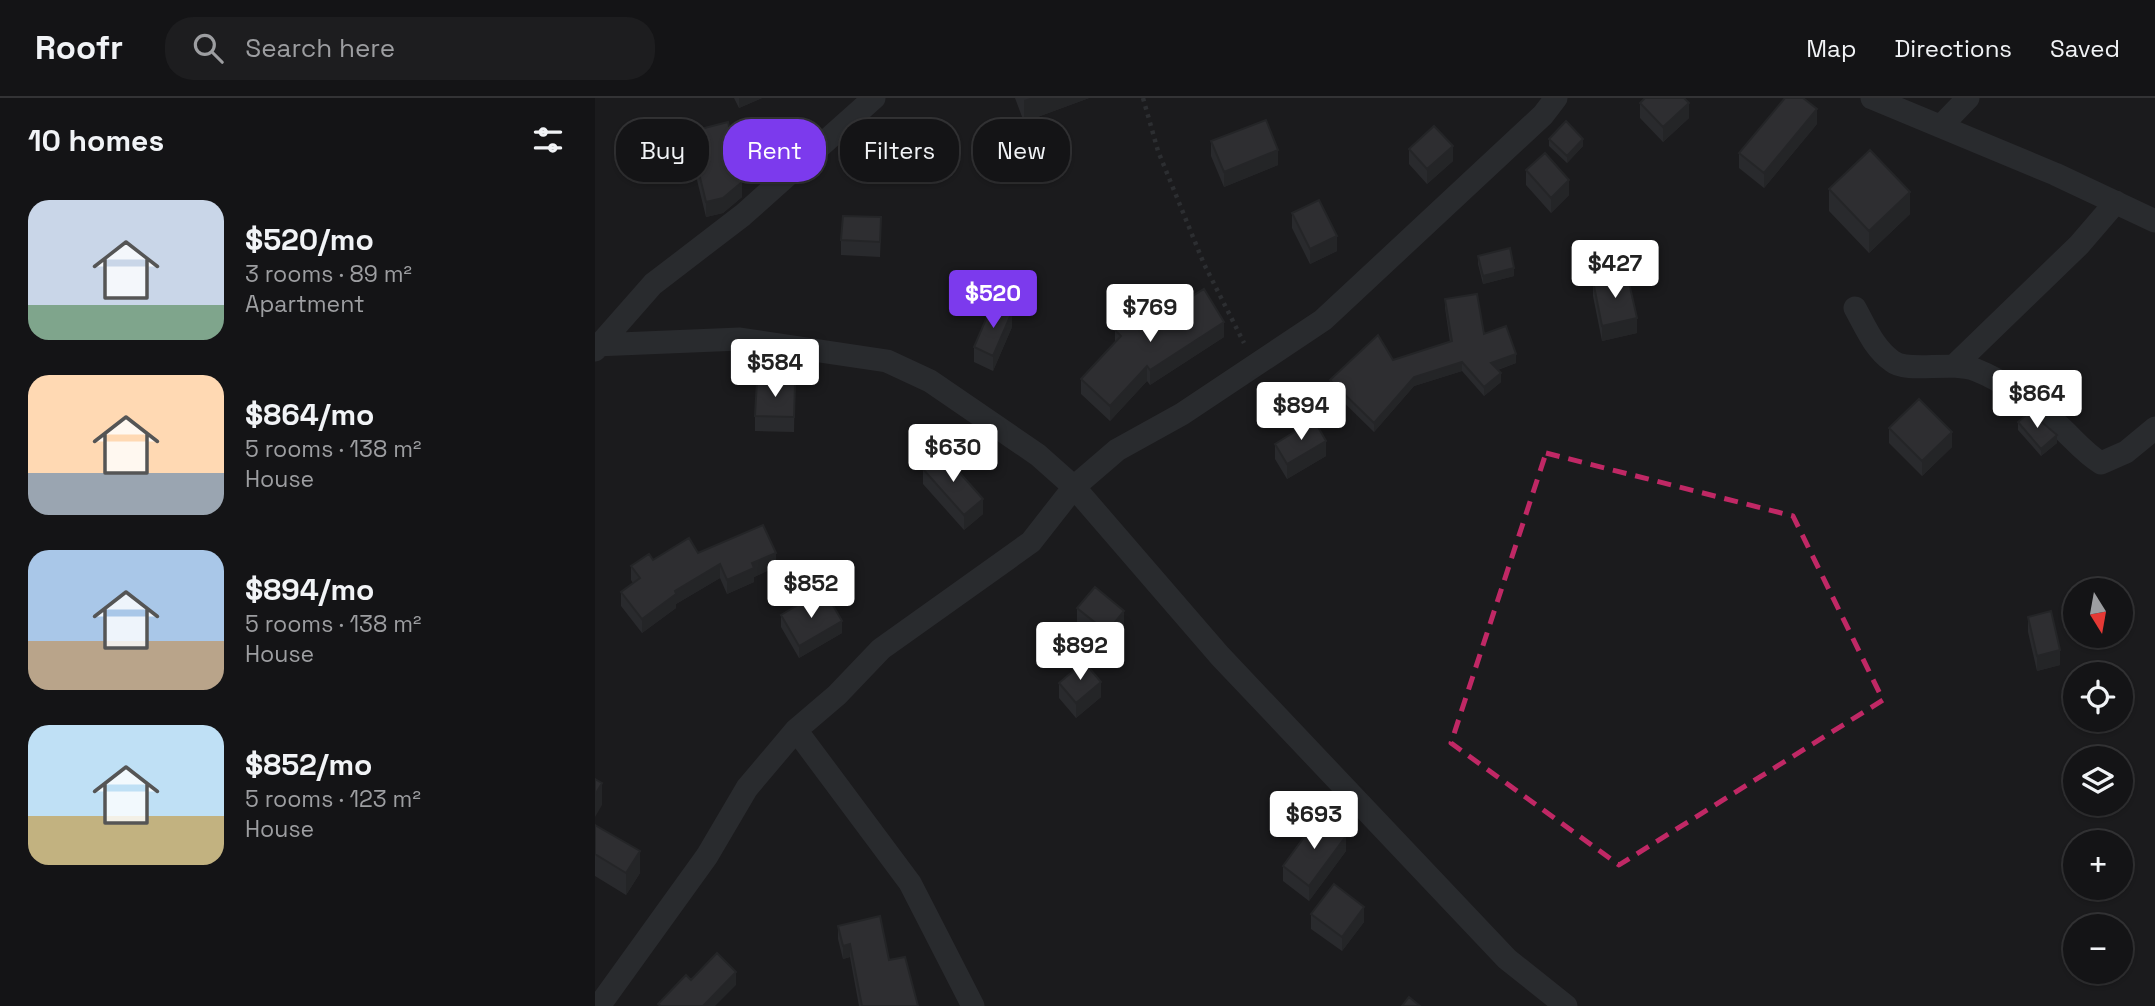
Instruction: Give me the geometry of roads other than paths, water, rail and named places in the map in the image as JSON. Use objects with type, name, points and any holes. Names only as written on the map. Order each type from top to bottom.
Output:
[{"type":"street","points":[[596,346],[653,284],[743,215],[874,98]]},
{"type":"street","points":[[599,1006],[707,856],[747,789],[796,730],[837,695],[881,649],[1031,542],[1074,487],[1117,450],[1182,414],[1323,320],[1543,115],[1556,98]]},
{"type":"street","points":[[1873,98],[2155,221]]},
{"type":"street","points":[[1941,126],[1968,98]]},
{"type":"street","points":[[1956,364],[2078,245],[2116,202]]},
{"type":"street","points":[[1855,308],[1874,344],[1894,363],[1911,368],[1956,364],[2000,382],[2056,422],[2101,463],[2126,452],[2155,428]]},
{"type":"street","points":[[596,346],[740,339],[887,362],[930,381],[1038,456],[1074,487],[1220,656],[1507,959],[1566,1006]]},
{"type":"street","points":[[796,730],[910,883],[973,1006]]}]
